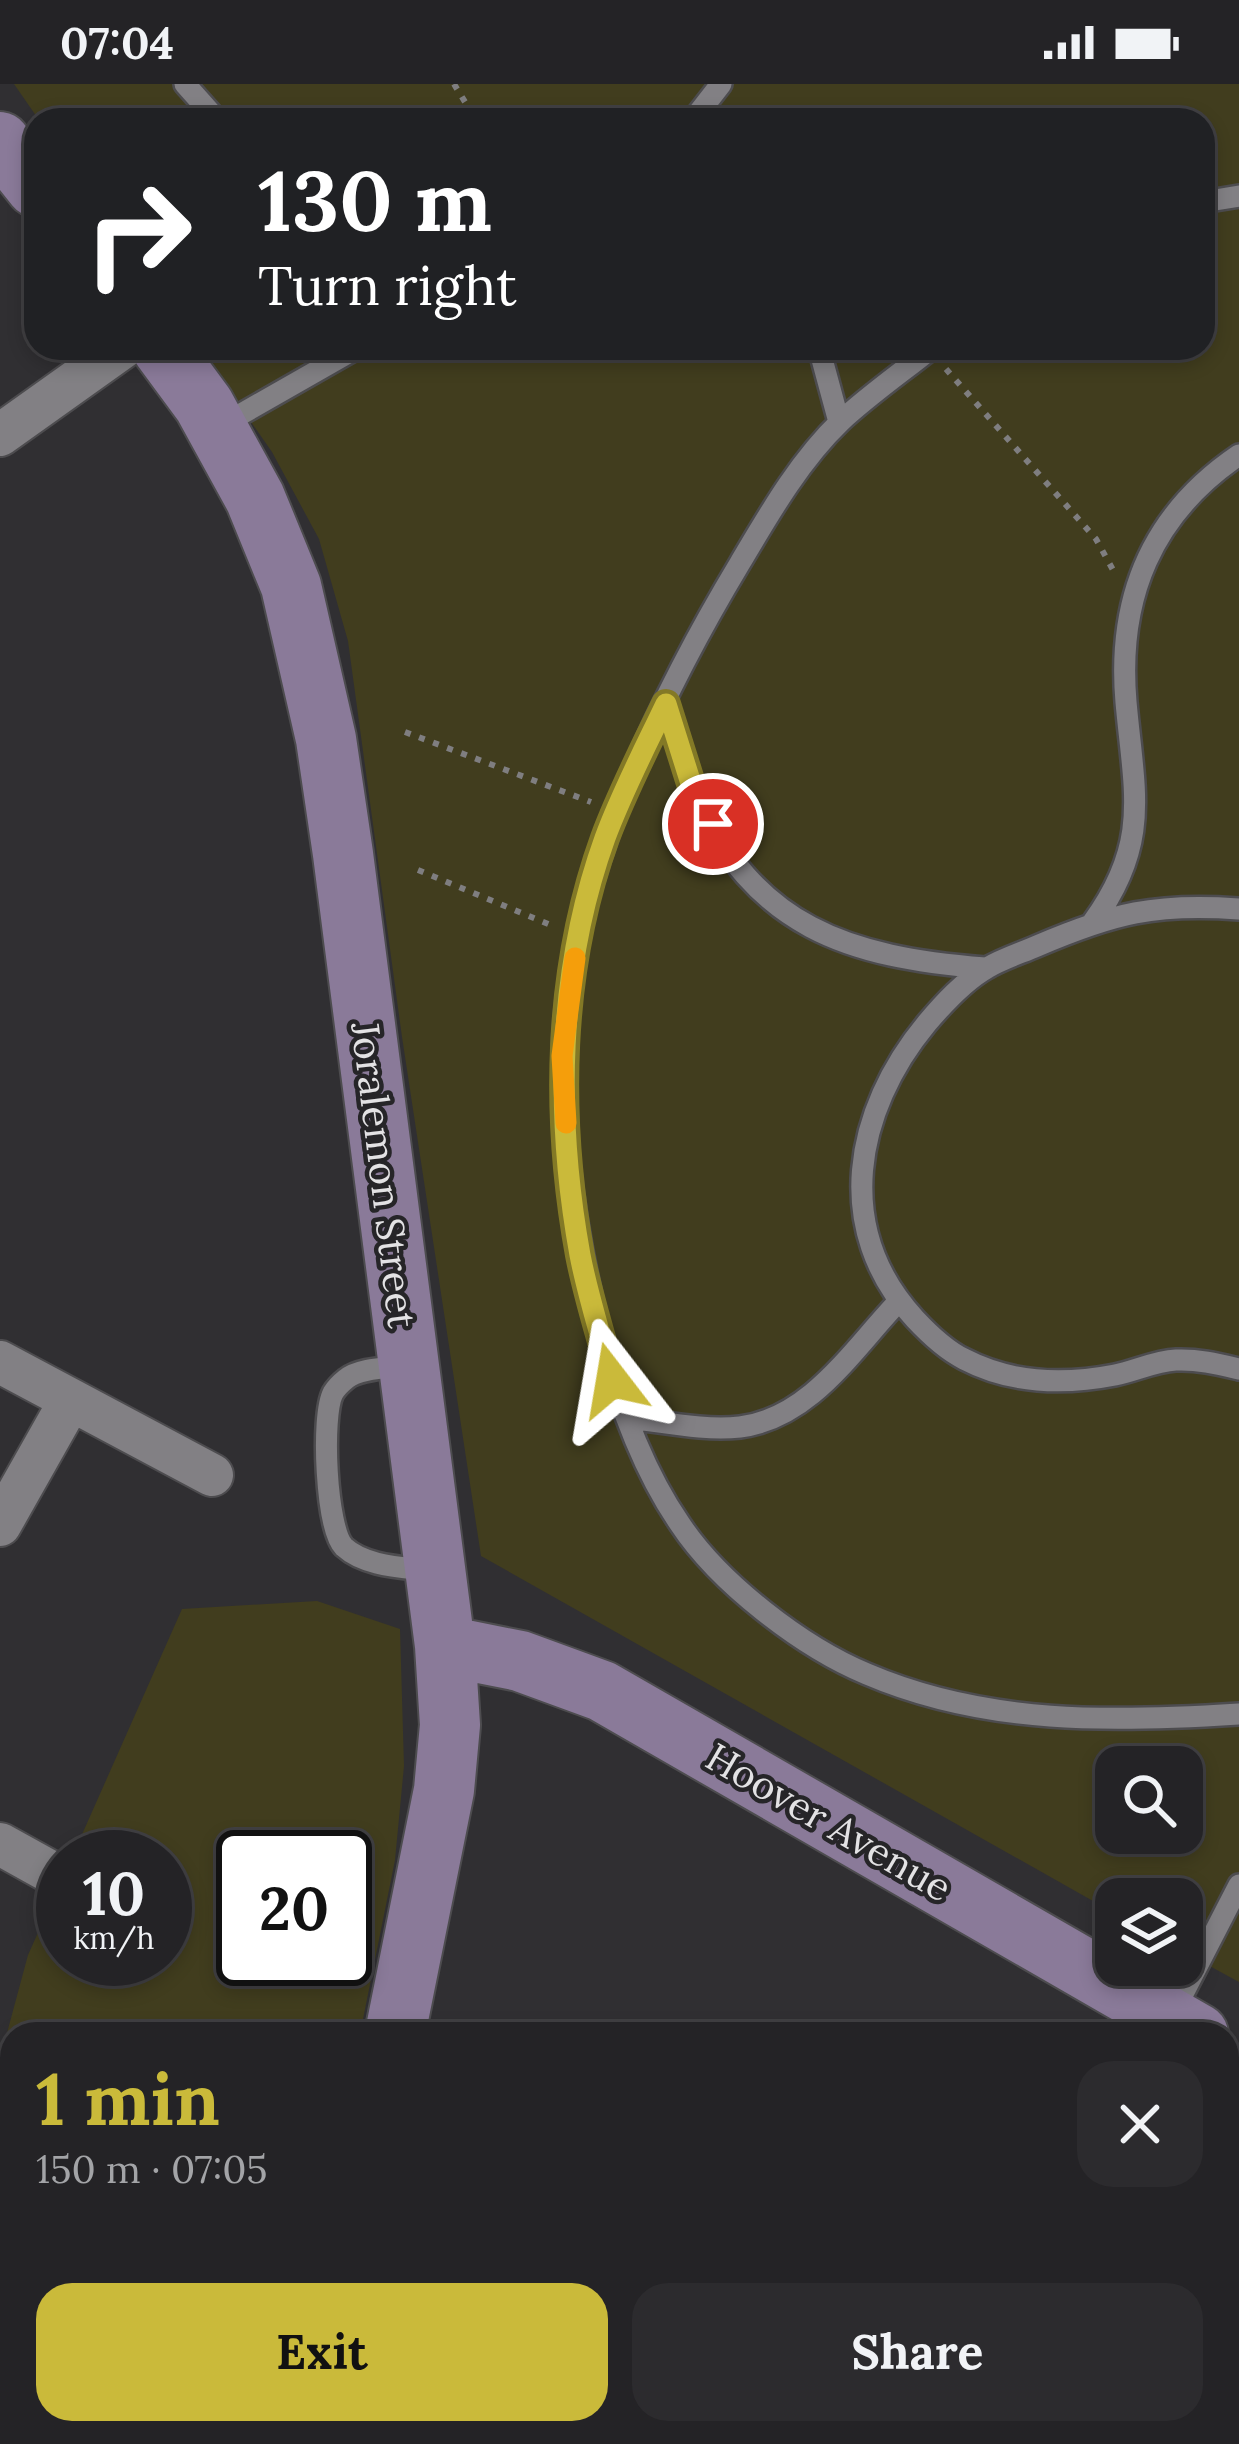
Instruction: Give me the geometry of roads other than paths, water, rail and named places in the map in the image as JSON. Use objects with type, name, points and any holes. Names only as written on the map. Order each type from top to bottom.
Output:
[{"type":"street","points":[[0,142],[24,172]]},
{"type":"street","points":[[0,435],[105,360]]},
{"type":"street","name":"Joralemon Street","points":[[170,360],[217,428],[255,498],[291,586],[326,739],[445,1646],[450,1725],[444,1790],[397,2022]]},
{"type":"street","points":[[0,1362],[212,1475]]},
{"type":"street","points":[[0,1525],[70,1401]]},
{"type":"street","name":"Hoover Avenue","points":[[445,1646],[520,1661],[602,1691],[1177,2022]]},
{"type":"street","points":[[0,1844],[36,1864]]},
{"type":"lane","points":[[185,84],[206,108]]},
{"type":"lane","points":[[702,108],[721,84]]},
{"type":"lane","points":[[217,428],[336,360]]},
{"type":"lane","points":[[822,360],[839,422]]},
{"type":"lane","points":[[916,360],[839,422],[778,500],[701,628],[605,839],[579,937],[562,1056],[568,1173],[581,1257],[612,1380],[648,1468],[681,1526],[719,1569],[800,1637],[864,1673],[936,1698],[1007,1713],[1086,1721],[1239,1714]]},
{"type":"lane","points":[[1093,922],[1118,887],[1138,809],[1125,658],[1140,572],[1182,502],[1239,455]]},
{"type":"lane","points":[[666,704],[694,793],[731,856],[792,918],[882,956],[985,968]]},
{"type":"lane","points":[[1239,909],[1136,910],[1093,922],[985,968],[945,1002],[906,1049],[877,1105],[864,1144],[860,1183],[878,1268],[927,1332],[960,1358],[999,1374],[1059,1382],[1117,1375],[1171,1360],[1201,1360],[1239,1369]]},
{"type":"lane","points":[[628,1418],[738,1427],[776,1419],[810,1396],[899,1301]]},
{"type":"lane","points":[[409,1365],[349,1375],[332,1394],[330,1512],[336,1537],[349,1552],[384,1565],[435,1571]]},
{"type":"lane","points":[[1186,2022],[1239,1886]]}]
